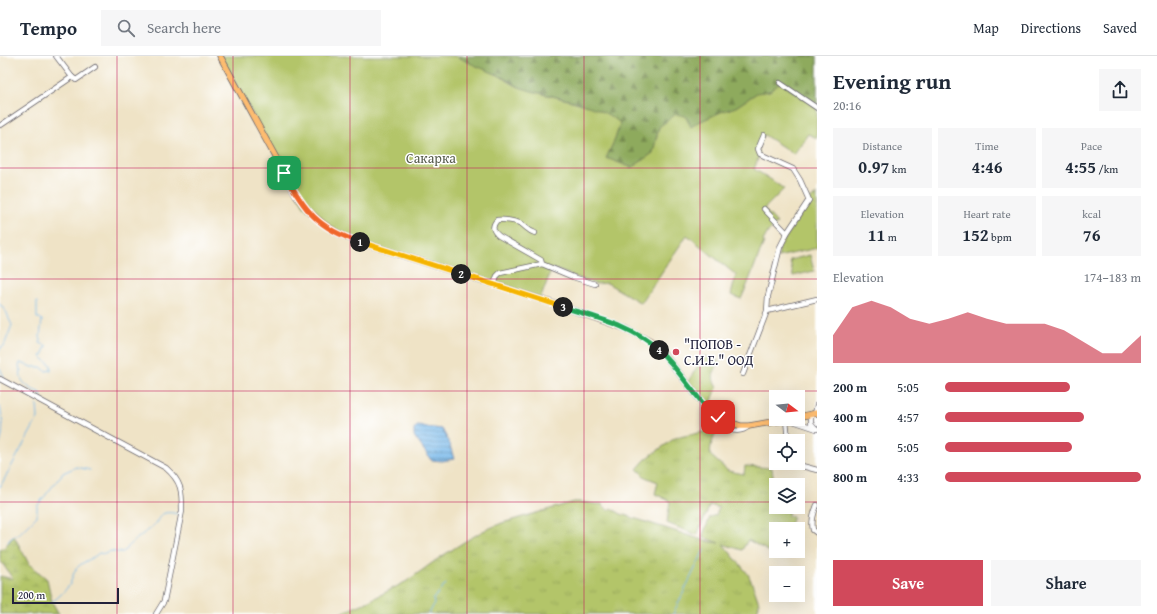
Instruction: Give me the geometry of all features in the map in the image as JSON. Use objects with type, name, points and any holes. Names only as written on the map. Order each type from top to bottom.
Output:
[{"type":"main road","points":[[220,56],[298,198],[314,217],[324,225],[335,232],[354,240],[618,326],[651,342],[660,350],[710,412],[729,422],[741,426],[769,422]]},
{"type":"main road","points":[[701,401],[709,408],[728,418],[742,422],[760,424]]},
{"type":"street","points":[[56,56],[76,80],[95,67]]},
{"type":"street","points":[[1,125],[72,77]]},
{"type":"street","points":[[780,83],[817,108]]},
{"type":"street","points":[[743,374],[768,312],[768,296],[780,247],[787,233],[809,200],[793,169],[760,154],[758,149],[764,134]]},
{"type":"street","points":[[764,209],[787,233]]},
{"type":"street","points":[[534,233],[523,225],[507,220],[496,220],[493,225],[494,233],[540,260],[542,264],[594,284]]},
{"type":"street","points":[[494,285],[497,276],[500,273],[542,264]]},
{"type":"street","points":[[768,312],[817,299]]},
{"type":"street","points":[[0,380],[159,464],[174,475],[180,484],[182,511],[164,601],[156,614]]},
{"type":"street","points":[[816,429],[811,423],[817,405]]},
{"type":"street","points":[[805,426],[816,429]]},
{"type":"street","points":[[805,467],[817,470]]},
{"type":"street","points":[[817,505],[812,520],[813,530],[817,533]]},
{"type":"green space","name":"Сакарка","points":[[220,56],[456,56],[498,75],[522,88],[575,102],[599,110],[610,116],[620,123],[615,139],[606,158],[630,167],[633,167],[653,153],[659,127],[676,114],[685,116],[691,127],[721,112],[736,107],[757,93],[770,91],[780,83],[817,108],[817,138],[808,134],[794,154],[764,135],[758,149],[760,154],[754,169],[784,189],[764,209],[777,223],[768,232],[763,241],[764,242],[741,299],[731,295],[736,275],[687,235],[641,303],[607,283],[595,284],[552,268],[540,300],[349,239],[305,208]]},
{"type":"green space","points":[[456,56],[817,56],[817,108],[780,83],[770,91],[757,93],[736,107],[721,112],[691,127],[659,127],[653,153],[633,167],[630,167],[606,158],[615,139],[620,123],[590,107],[569,100],[523,89],[500,76],[466,62]]},
{"type":"green space","points":[[817,194],[817,248],[778,257],[780,247],[809,200]]},
{"type":"green space","points":[[810,255],[814,271],[793,276],[790,260]]},
{"type":"green space","points":[[704,356],[719,361],[713,377],[717,388],[709,408],[687,383]]},
{"type":"green space","points":[[717,429],[711,445],[710,455],[728,471],[744,474],[745,466],[769,468],[769,470],[772,470],[773,478],[769,478],[769,514],[788,514],[788,516],[793,517],[791,522],[769,522],[769,551],[748,540],[742,550],[723,544],[748,574],[759,603],[757,614],[338,614],[367,602],[407,581],[439,558],[483,531],[502,523],[574,502],[602,504],[608,510],[611,508],[621,514],[706,541],[719,543],[702,537],[710,517],[716,515],[719,508],[710,505],[697,535],[667,523],[670,501],[655,494],[658,482],[645,477],[637,469],[646,459],[675,438]]},
{"type":"green space","points":[[14,536],[29,564],[47,579],[52,602],[59,614],[0,614],[0,576],[13,579],[0,560],[0,549],[4,548]]},
{"type":"water","points":[[417,426],[442,429],[449,442],[454,459],[442,461],[431,460],[414,436],[414,430]]},
{"type":"waterway","points":[[37,302],[37,318],[42,320],[40,343],[47,346],[44,350],[44,354],[41,356],[51,365],[51,370],[46,371],[41,367],[32,367],[21,363],[19,367],[22,379],[26,385],[41,393],[41,398]]},
{"type":"waterway","points":[[0,304],[7,313],[12,325],[4,346],[1,347],[0,350]]},
{"type":"waterway","points":[[0,368],[4,377]]},
{"type":"waterway","points":[[0,487],[38,418],[37,405]]},
{"type":"waterway","points":[[0,407],[3,426],[0,444]]},
{"type":"waterway","points":[[8,542],[37,516],[37,506],[63,473],[76,467],[90,470]]},
{"type":"waterway","points":[[52,602],[68,587],[76,569],[81,564],[99,553],[105,554],[110,551],[122,553],[154,525],[163,514],[178,514]]},
{"type":"waterway","points":[[673,614],[704,550]]},
{"type":"waterway","points":[[429,614],[434,604],[433,599],[446,584]]},
{"type":"place","name":"\"ПОПОВ - С.И.Е.\" ООД","points":[[676,352]]},
{"type":"route","points":[[284,173],[305,208],[314,217],[335,232],[354,240],[549,302],[627,329],[651,342],[671,363],[708,410],[718,417]]}]
